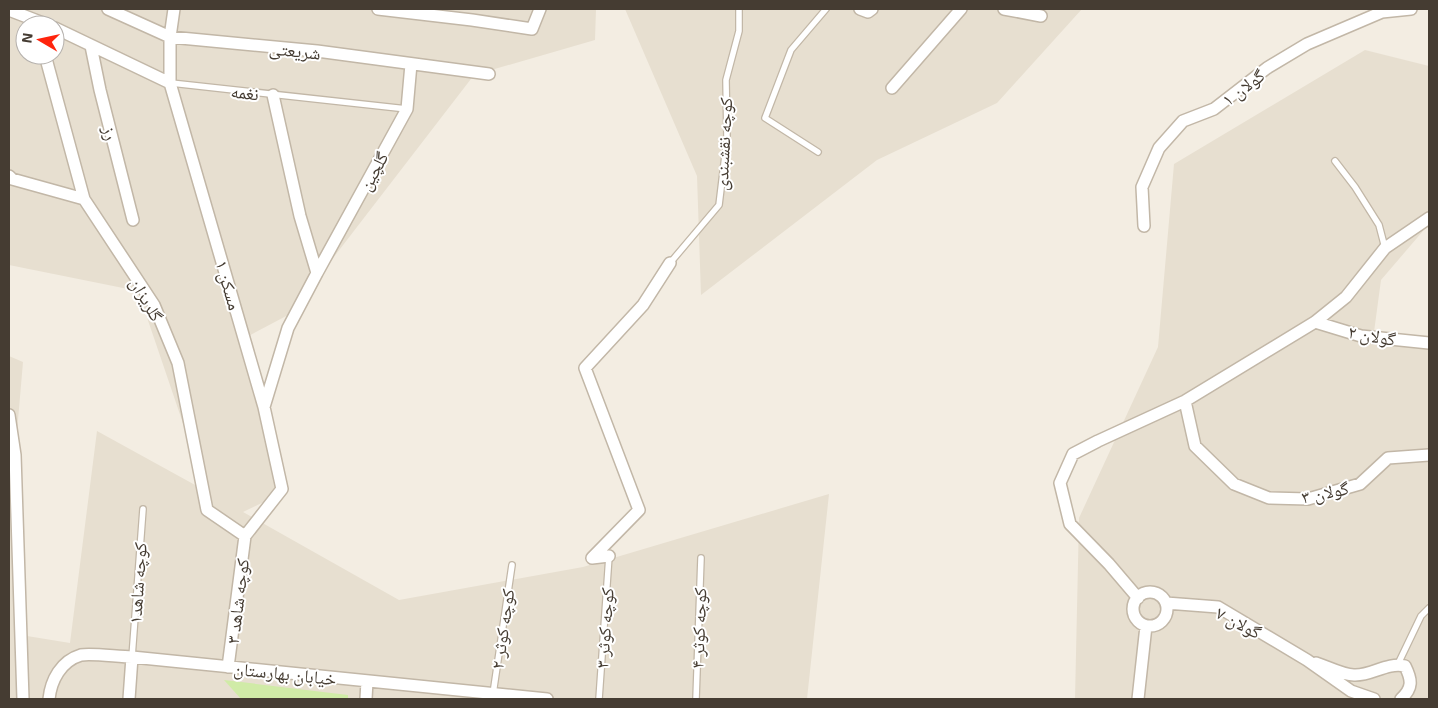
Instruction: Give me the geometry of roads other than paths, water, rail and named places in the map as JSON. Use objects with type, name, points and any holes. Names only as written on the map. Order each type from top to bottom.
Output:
[{"type":"street","name":"شریعتی","points":[[108,9],[170,37],[317,51],[488,74]]},
{"type":"street","name":"مسکن ۱","points":[[174,9],[170,37],[170,84],[264,407],[282,488],[245,536]]},
{"type":"street","points":[[378,9],[472,20],[532,30],[540,9]]},
{"type":"street","points":[[860,9],[868,12],[872,9]]},
{"type":"street","points":[[892,88],[961,9]]},
{"type":"street","points":[[1004,9],[1041,16]]},
{"type":"street","name":"گولان ۱","points":[[1144,226],[1142,187],[1159,148],[1183,121],[1214,109],[1267,68],[1307,44],[1382,12],[1411,9]]},
{"type":"street","points":[[9,10],[25,15]]},
{"type":"street","name":"نغمه","points":[[65,33],[170,84]]},
{"type":"street","name":"رز","points":[[92,46],[100,90],[133,220]]},
{"type":"street","name":"گلچین","points":[[264,407],[288,328],[407,109],[411,64]]},
{"type":"street","name":"گلریزان","points":[[48,65],[84,200],[154,305],[178,363],[207,510],[245,536]]},
{"type":"street","points":[[273,95],[300,216],[317,273]]},
{"type":"street","points":[[9,176],[12,179],[84,200]]},
{"type":"street","points":[[1138,598],[1109,564],[1070,524],[1060,483],[1073,454],[1184,401],[1315,322],[1346,297],[1385,248],[1429,218]]},
{"type":"street","points":[[609,556],[592,558],[639,510],[584,368],[643,305],[670,263]]},
{"type":"street","name":"گولان ۲","points":[[1315,322],[1361,336],[1429,343]]},
{"type":"street","name":"گولان ۳","points":[[1184,401],[1195,446],[1234,484],[1270,498],[1308,499],[1360,484],[1388,458],[1429,455]]},
{"type":"street","points":[[9,415],[23,699]]},
{"type":"street","name":"کوچه شاهد ۳","points":[[228,667],[245,536]]},
{"type":"street","points":[[1145,593],[1161,596],[1166,603],[1167,612],[1163,620],[1156,626],[1146,626],[1138,622],[1134,614],[1133,606],[1138,598],[1145,593]]},
{"type":"street","name":"گولان ۷","points":[[1166,603],[1218,607],[1307,660],[1351,691],[1374,699]]},
{"type":"street","points":[[1138,699],[1146,626]]},
{"type":"street","name":"خیابان بهارستان","points":[[49,699],[56,674],[65,663],[82,655],[132,657],[367,681],[457,695],[493,694],[547,699]]},
{"type":"street","points":[[129,699],[132,657]]},
{"type":"street","name":"گولان ۷","points":[[1307,660],[1355,676],[1398,664]]},
{"type":"street","points":[[1398,664],[1406,666],[1410,678],[1408,692],[1400,699]]},
{"type":"street","points":[[366,699],[367,681]]},
{"type":"lane","name":"کوچه نقشبندی","points":[[670,263],[719,205],[727,139],[726,80],[739,31],[739,9]]},
{"type":"lane","points":[[818,152],[765,118],[791,50],[826,9]]},
{"type":"lane","name":"نغمه","points":[[170,84],[407,109]]},
{"type":"lane","points":[[1335,161],[1355,187],[1379,225],[1385,248]]},
{"type":"lane","name":"کوچه شاهد۱","points":[[132,657],[143,509]]},
{"type":"lane","name":"کوچه کوثر ۳","points":[[599,699],[609,556]]},
{"type":"lane","name":"کوچه کوثر ۴","points":[[696,699],[701,558]]},
{"type":"lane","name":"کوچه کوثر ۲","points":[[493,694],[512,565]]},
{"type":"lane","points":[[1398,664],[1421,616],[1429,608]]}]
